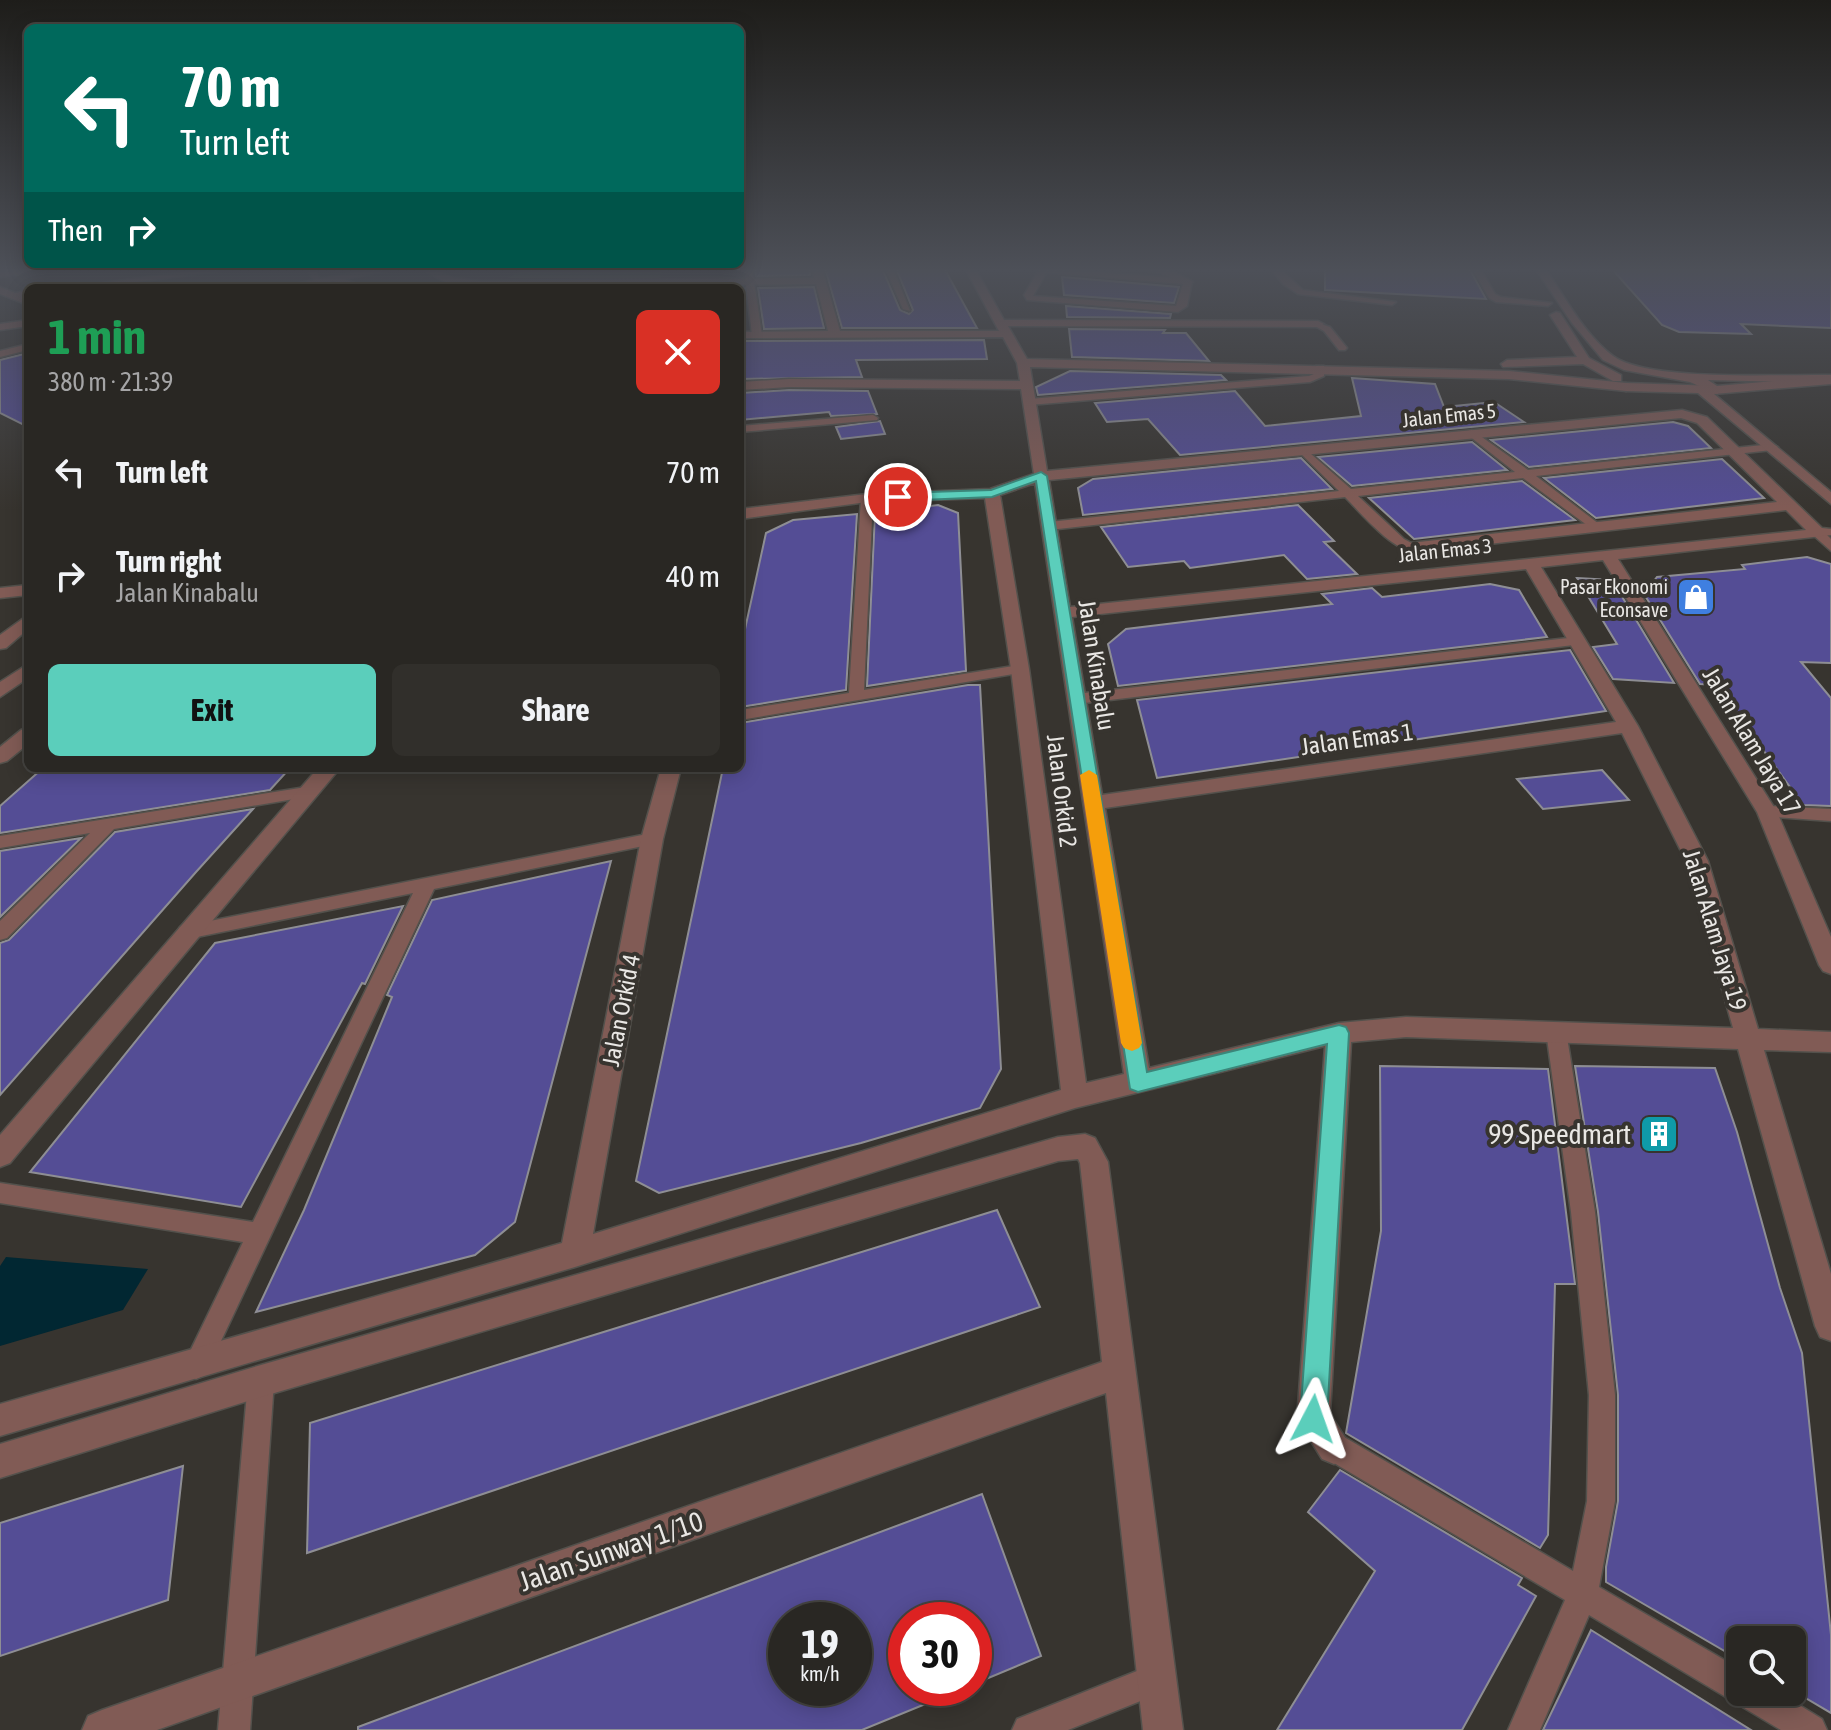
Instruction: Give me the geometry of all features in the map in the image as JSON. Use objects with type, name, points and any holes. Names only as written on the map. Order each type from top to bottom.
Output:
[{"type":"street","name":"Jalan Kinabalu","points":[[1015,349],[1023,363],[1138,1083]]},
{"type":"street","points":[[1578,349],[1585,360],[1605,373],[1648,388]]},
{"type":"street","points":[[1598,349],[1603,356],[1617,363],[1696,380],[1831,488]]},
{"type":"street","points":[[1352,369],[1585,360]]},
{"type":"street","points":[[1023,363],[1509,375],[1626,387],[1710,390],[1831,379]]},
{"type":"street","points":[[1502,365],[1601,379],[1626,387]]},
{"type":"street","points":[[1646,371],[1705,376],[1831,379]]},
{"type":"street","points":[[744,386],[789,383],[1028,394]]},
{"type":"street","points":[[1710,390],[1831,500]]},
{"type":"street","name":"Jalan Emas 5","points":[[744,513],[867,498],[992,493],[1041,476],[1682,414],[1702,420],[1788,505],[1824,532]]},
{"type":"street","name":"Jalan Orkid 2","points":[[992,493],[1020,669],[1075,1097]]},
{"type":"street","points":[[1410,548],[1788,505]]},
{"type":"street","name":"Jalan Emas 3","points":[[1063,613],[1824,532]]},
{"type":"street","name":"Jalan Alam Jaya 17","points":[[1608,555],[1767,812],[1831,965]]},
{"type":"street","name":"Jalan Alam Jaya 19","points":[[1531,563],[1628,726],[1697,861],[1831,1326]]},
{"type":"street","points":[[0,593],[24,590]]},
{"type":"street","points":[[0,644],[24,623]]},
{"type":"street","points":[[0,691],[24,672]]},
{"type":"street","name":"Jalan Emas 1","points":[[1093,803],[1628,726]]},
{"type":"street","points":[[0,757],[24,737]]},
{"type":"street","points":[[0,1155],[326,772]]},
{"type":"street","name":"Jalan Orkid 4","points":[[575,1253],[652,839],[670,772]]},
{"type":"street","points":[[0,1420],[196,1366],[575,1253],[1075,1097],[1339,1033],[1406,1027],[1831,1042]]},
{"type":"street","points":[[1334,1447],[1313,1419],[1339,1033]]},
{"type":"street","points":[[0,1461],[261,1381],[1058,1149],[1085,1146],[1094,1162],[1163,1730]]},
{"type":"street","name":"Jalan Sunway 1/10","points":[[102,1730],[1119,1372]]},
{"type":"lane","points":[[0,354],[24,349]]},
{"type":"lane","points":[[1028,394],[1310,379],[1319,376],[1320,368]]},
{"type":"lane","points":[[744,429],[873,418]]},
{"type":"lane","points":[[1472,433],[1595,527]]},
{"type":"lane","points":[[1049,526],[1772,447]]},
{"type":"lane","points":[[1303,450],[1399,542],[1410,548]]},
{"type":"lane","points":[[856,696],[867,498]]},
{"type":"lane","points":[[1824,532],[1831,547]]},
{"type":"lane","points":[[1076,699],[1577,641]]},
{"type":"lane","points":[[744,714],[1020,669]]},
{"type":"lane","points":[[0,842],[306,792]]},
{"type":"lane","points":[[1767,812],[1831,815]]},
{"type":"lane","points":[[0,933],[109,824]]},
{"type":"lane","points":[[187,932],[652,839]]},
{"type":"lane","points":[[196,1366],[427,884]]},
{"type":"lane","points":[[1524,1730],[1583,1593],[1601,1501],[1602,1395],[1583,1212],[1556,1031]]},
{"type":"lane","points":[[0,1193],[259,1234]]},
{"type":"lane","points":[[234,1730],[261,1381]]},
{"type":"lane","points":[[1334,1447],[1726,1679]]},
{"type":"lane","points":[[1028,1730],[1157,1679]]},
{"type":"lane","points":[[1771,1706],[1811,1730]]},
{"type":"water","points":[[6,1257],[148,1269],[123,1310],[0,1346],[0,1266]]},
{"type":"building","points":[[744,349],[985,349],[987,359],[856,360],[862,377],[744,379]]},
{"type":"building","points":[[1071,349],[1199,349],[1209,361],[1072,357]]},
{"type":"building","points":[[24,354],[24,425],[0,413],[0,360]]},
{"type":"building","points":[[1070,371],[1221,375],[1226,380],[1038,395],[1036,387]]},
{"type":"building","points":[[1352,378],[1435,384],[1444,407],[1494,402],[1524,422],[1180,455],[1148,419],[1107,422],[1095,403],[1235,391],[1265,426],[1361,416]]},
{"type":"building","points":[[868,391],[877,414],[831,416],[829,412],[744,420],[744,393]]},
{"type":"building","points":[[880,421],[885,434],[841,439],[836,427]]},
{"type":"building","points":[[1673,422],[1688,426],[1711,448],[1529,467],[1491,440]]},
{"type":"building","points":[[1472,442],[1507,470],[1352,486],[1318,457]]},
{"type":"building","points":[[1301,458],[1332,489],[1083,515],[1078,488],[1093,479]]},
{"type":"building","points":[[1722,459],[1764,498],[1596,518],[1544,478]]},
{"type":"building","points":[[1522,481],[1575,520],[1414,539],[1369,498]]},
{"type":"building","points":[[938,505],[958,513],[966,671],[867,686],[875,513]]},
{"type":"building","points":[[1298,505],[1334,541],[1324,542],[1357,574],[1307,579],[1284,555],[1190,568],[1184,561],[1128,567],[1101,527]]},
{"type":"building","points":[[857,514],[846,690],[744,706],[744,634],[766,533],[793,520]]},
{"type":"building","points":[[1807,557],[1831,564],[1831,663],[1801,662],[1831,698],[1831,806],[1803,805],[1716,685],[1700,684],[1644,594],[1657,577],[1745,569],[1742,565]]},
{"type":"building","points":[[1577,578],[1612,580],[1674,683],[1613,679],[1593,647],[1617,644]]},
{"type":"building","points":[[1490,584],[1519,590],[1547,637],[1118,686],[1108,644],[1126,629],[1332,604],[1322,594],[1372,588],[1382,597]]},
{"type":"building","points":[[1570,650],[1606,711],[1157,778],[1137,700]]},
{"type":"building","points":[[980,685],[1001,1069],[980,1108],[861,1143],[659,1193],[636,1181],[722,772],[744,772],[744,722]]},
{"type":"building","points":[[1602,770],[1629,800],[1543,809],[1517,779]]},
{"type":"building","points":[[38,772],[286,772],[270,790],[0,833],[0,806]]},
{"type":"building","points":[[253,809],[0,1095],[0,943],[9,940],[115,832]]},
{"type":"building","points":[[81,838],[0,917],[0,851]]},
{"type":"building","points":[[611,861],[515,1222],[475,1255],[256,1312],[304,1210],[392,997],[387,995],[432,900]]},
{"type":"building","points":[[403,906],[365,984],[362,983],[241,1207],[30,1172],[215,943]]},
{"type":"building","points":[[1380,1066],[1548,1069],[1575,1284],[1555,1284],[1548,1535],[1540,1548],[1346,1433],[1381,1231]]},
{"type":"building","points":[[1575,1066],[1715,1068],[1802,1353],[1831,1635],[1831,1713],[1806,1698],[1806,1626],[1726,1626],[1726,1652],[1606,1582],[1618,1501],[1618,1395],[1598,1212]]},
{"type":"building","points":[[997,1210],[1040,1307],[307,1553],[310,1423]]},
{"type":"building","points":[[183,1466],[168,1600],[0,1656],[0,1523]]},
{"type":"building","points":[[1340,1470],[1522,1578],[1518,1585],[1536,1596],[1462,1730],[1277,1730],[1375,1571],[1308,1512]]},
{"type":"building","points":[[982,1494],[1041,1656],[992,1676],[992,1602],[888,1602],[888,1706],[921,1706],[862,1730],[358,1730],[358,1727]]},
{"type":"building","points":[[1591,1630],[1751,1730],[1543,1730]]},
{"type":"slow traffic","points":[[1089,775],[1132,1043]]},
{"type":"place","name":"Pasar Ekonomi Econsave","points":[[1696,597]]},
{"type":"place","name":"99 Speedmart","points":[[1659,1134]]},
{"type":"route","points":[[898,497],[992,493],[1041,476],[1138,1083],[1339,1033],[1313,1419]]}]
